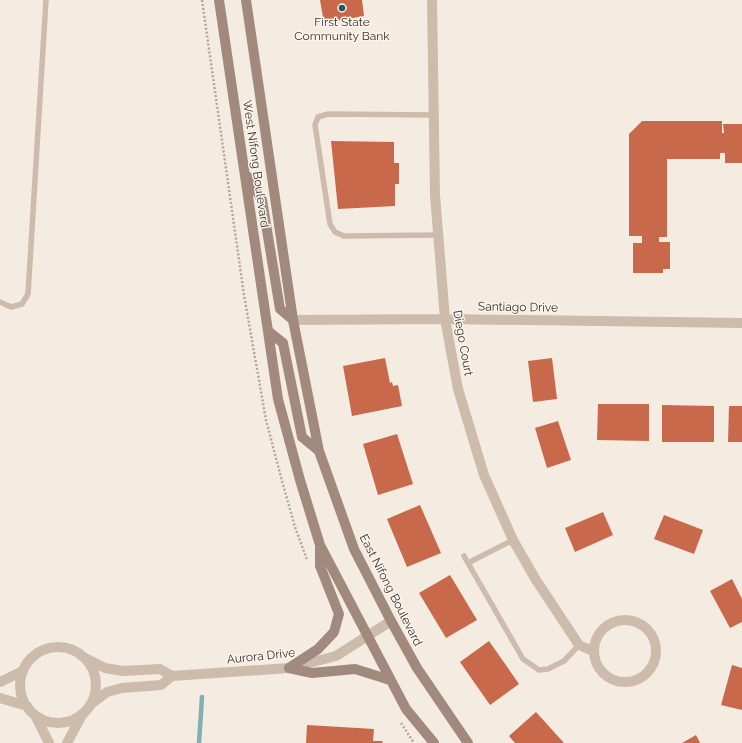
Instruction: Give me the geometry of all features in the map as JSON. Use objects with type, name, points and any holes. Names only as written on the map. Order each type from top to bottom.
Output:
[{"type":"main road","name":"West Nifong Boulevard","points":[[219,0],[268,331]]},
{"type":"main road","name":"West Nifong Boulevard","points":[[246,0],[293,320]]},
{"type":"main road","points":[[245,173],[262,200],[280,309],[293,320]]},
{"type":"main road","name":"East Nifong Boulevard","points":[[293,320],[319,452],[354,549],[417,668],[468,743]]},
{"type":"main road","points":[[268,331],[283,343],[302,437],[319,452]]},
{"type":"main road","points":[[268,331],[278,399],[300,480],[320,545],[406,709],[434,743]]},
{"type":"main road","points":[[289,668],[318,649],[334,632],[336,626],[339,614],[320,566],[320,545]]},
{"type":"main road","points":[[289,668],[312,673],[355,669],[390,680]]},
{"type":"street","name":"Diego Court","points":[[432,0],[435,195],[445,319],[458,389],[484,475],[513,540],[536,580],[579,645]]},
{"type":"street","name":"Santiago Drive","points":[[293,320],[445,319],[742,323]]},
{"type":"street","points":[[627,620],[645,627],[654,641],[656,651],[651,669],[646,674],[640,679],[630,682],[620,682],[604,676],[595,662],[593,651],[595,641],[600,632],[607,625],[616,621],[627,620]]},
{"type":"street","name":"Aurora Drive","points":[[84,658],[105,668],[123,672],[160,669],[172,676],[289,668],[336,656],[391,621]]},
{"type":"street","points":[[579,645],[593,651]]},
{"type":"street","points":[[49,743],[35,715],[27,706],[22,695],[21,683],[23,671],[30,660],[39,653],[50,648],[62,647],[74,651],[84,658],[92,667],[96,679],[96,692],[91,704],[83,714],[67,743]]},
{"type":"street","points":[[0,682],[23,671]]},
{"type":"street","name":"Aurora Drive","points":[[91,704],[107,692],[122,688],[161,685],[172,676]]},
{"type":"street","points":[[0,698],[27,706]]},
{"type":"street","points":[[35,715],[46,721],[59,723],[72,721],[83,714]]},
{"type":"lane","points":[[0,302],[11,307],[22,304],[28,294],[46,0]]},
{"type":"lane","points":[[434,115],[328,114],[318,117],[315,124],[330,224],[335,232],[344,236],[438,235]]},
{"type":"lane","points":[[468,563],[513,540]]},
{"type":"lane","points":[[464,556],[523,660],[539,670],[548,669],[564,661],[579,645]]},
{"type":"path","points":[[400,722],[414,743]]},
{"type":"building","name":"First State Community Bank","points":[[320,0],[362,0],[364,16],[324,23]]},
{"type":"building","points":[[642,121],[722,121],[722,133],[724,133],[723,124],[742,124],[742,163],[725,163],[725,153],[720,153],[720,159],[667,159],[667,237],[659,237],[659,242],[670,242],[670,269],[663,269],[663,273],[633,273],[633,243],[642,243],[642,236],[629,236],[629,134]]},
{"type":"building","points":[[331,141],[394,142],[394,163],[399,163],[399,184],[395,184],[395,206],[338,209]]},
{"type":"building","points":[[385,358],[390,383],[392,382],[393,386],[398,385],[402,406],[352,416],[343,366]]},
{"type":"building","points":[[552,358],[557,399],[533,402],[528,361]]},
{"type":"building","points":[[598,404],[649,404],[649,441],[597,440]]},
{"type":"building","points":[[662,405],[714,406],[714,442],[662,442]]},
{"type":"building","points":[[729,406],[742,406],[742,442],[728,442]]},
{"type":"building","points":[[558,421],[571,460],[547,468],[535,428]]},
{"type":"building","points":[[397,434],[413,484],[378,495],[363,444]]},
{"type":"building","points":[[420,505],[441,553],[407,567],[387,519]]},
{"type":"building","points":[[603,512],[613,535],[575,552],[565,528]]},
{"type":"building","points":[[664,515],[703,530],[694,554],[654,539]]},
{"type":"building","points":[[450,575],[477,620],[446,638],[419,593]]},
{"type":"building","points":[[732,579],[742,599],[742,622],[730,628],[710,591]]},
{"type":"building","points":[[489,641],[519,684],[490,705],[460,662]]},
{"type":"building","points":[[732,665],[742,668],[742,710],[721,705]]},
{"type":"building","points":[[536,712],[564,743],[515,743],[509,736]]},
{"type":"building","points":[[307,725],[374,729],[373,741],[382,741],[383,743],[306,743]]},
{"type":"building","points":[[696,735],[700,743],[682,743]]},
{"type":"waterway","points":[[199,743],[202,697]]},
{"type":"place","name":"First State Community Bank","points":[[342,8]]}]
